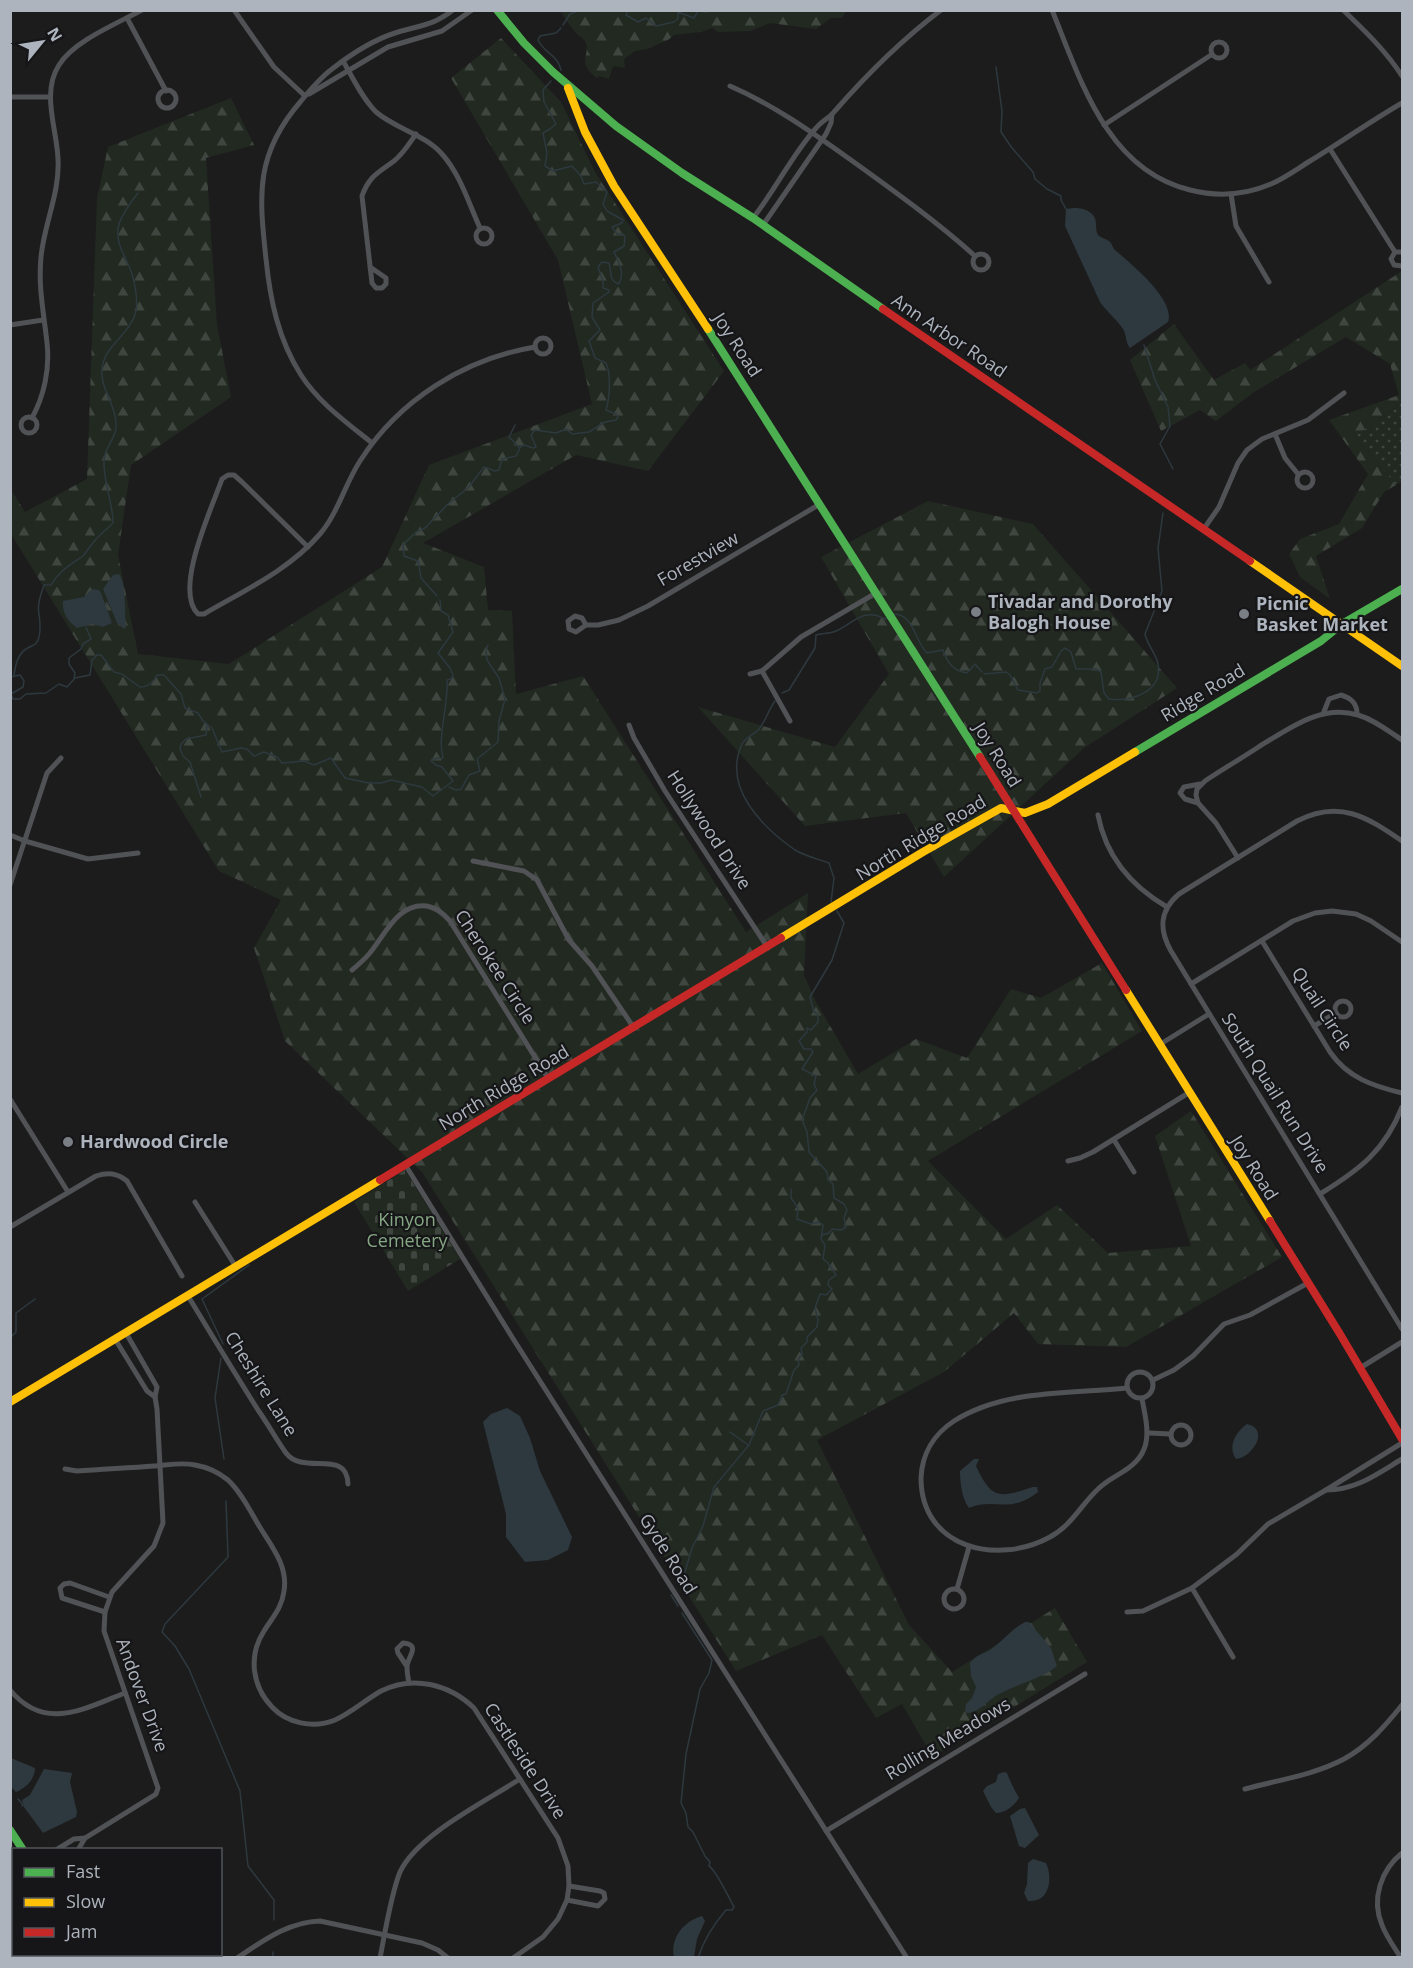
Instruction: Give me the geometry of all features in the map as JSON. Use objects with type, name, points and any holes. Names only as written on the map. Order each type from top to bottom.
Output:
[{"type":"street","points":[[32,418],[40,403],[47,367],[48,344],[39,286],[45,230],[54,203],[58,160],[50,97],[57,67],[80,45],[142,10]]},
{"type":"street","points":[[234,10],[274,67],[305,96]]},
{"type":"street","points":[[372,443],[312,391],[291,357],[271,302],[261,208],[262,176],[278,132],[305,96],[331,69],[381,38],[436,22],[453,10]]},
{"type":"street","points":[[305,96],[388,47],[442,31],[472,10]]},
{"type":"street","name":"Ann Arbor Road","points":[[497,10],[538,59],[568,88],[644,147],[753,218],[1402,666]]},
{"type":"street","points":[[753,218],[812,133],[873,69],[941,10]]},
{"type":"street","points":[[1052,10],[1083,87],[1104,125],[1130,157],[1159,179],[1195,192],[1230,194],[1269,185],[1402,103]]},
{"type":"street","points":[[1343,10],[1389,57],[1402,76]]},
{"type":"street","points":[[127,18],[166,91]]},
{"type":"street","points":[[1104,125],[1211,55]]},
{"type":"street","points":[[343,61],[367,101],[377,113],[432,144],[444,155],[480,228]]},
{"type":"street","points":[[730,86],[769,105],[821,139],[937,222],[975,256]]},
{"type":"street","name":"Joy Road","points":[[568,88],[585,132],[614,186],[692,303],[1015,812],[1308,1283],[1402,1441]]},
{"type":"street","points":[[10,97],[50,97]]},
{"type":"street","points":[[763,225],[831,123],[832,114]]},
{"type":"street","points":[[370,267],[362,196],[372,176],[404,152],[416,135]]},
{"type":"street","points":[[1330,149],[1395,252]]},
{"type":"street","points":[[1230,194],[1236,226],[1269,282]]},
{"type":"street","points":[[1395,252],[1402,252]]},
{"type":"street","points":[[1395,252],[1391,258],[1392,264],[1397,267],[1402,266]]},
{"type":"street","points":[[10,325],[43,320]]},
{"type":"street","points":[[308,547],[242,482],[234,475],[228,475],[222,479],[191,565],[190,581],[194,610],[198,614],[204,614],[283,568],[308,547],[322,531],[372,443],[417,399],[442,381],[467,368],[495,356],[535,347]]},
{"type":"street","points":[[1203,530],[1219,507],[1242,456],[1254,444],[1308,420],[1344,393]]},
{"type":"street","points":[[1275,434],[1285,458],[1298,474]]},
{"type":"street","name":"Forestview","points":[[586,625],[598,626],[619,620],[645,608],[820,504]]},
{"type":"street","name":"Ridge Road","points":[[1015,812],[1025,813],[1048,804],[1321,641],[1342,624],[1402,589]]},
{"type":"street","points":[[750,674],[762,671],[801,637],[876,593]]},
{"type":"street","points":[[762,671],[790,721]]},
{"type":"street","points":[[1323,714],[1329,699],[1341,695],[1352,700],[1357,714]]},
{"type":"street","points":[[1198,803],[1185,800],[1180,793],[1184,787],[1200,784],[1299,723],[1323,714],[1342,712],[1357,714],[1378,724],[1402,740]]},
{"type":"street","name":"Hollywood Drive","points":[[629,725],[634,738],[665,791],[768,948]]},
{"type":"street","points":[[10,885],[47,773],[61,758]]},
{"type":"street","points":[[1200,784],[1196,795],[1198,803],[1216,823],[1238,858]]},
{"type":"street","name":"North Ridge Road","points":[[10,1402],[768,948],[952,834],[1001,808],[1015,812]]},
{"type":"street","points":[[1098,815],[1102,834],[1131,881],[1145,894],[1167,907],[1179,894],[1303,818],[1330,811],[1351,813],[1367,818],[1402,841]]},
{"type":"street","points":[[10,835],[24,842],[88,859],[138,853]]},
{"type":"street","points":[[473,861],[524,871],[537,880],[569,940],[592,966],[634,1028]]},
{"type":"street","name":"Cherokee Circle","points":[[352,970],[368,955],[403,912],[419,906],[438,910],[450,921],[548,1078]]},
{"type":"street","name":"South Quail Run Drive","points":[[1167,907],[1162,922],[1163,937],[1402,1329]]},
{"type":"street","points":[[1191,984],[1300,918],[1315,913],[1332,910],[1348,912],[1365,918],[1402,942]]},
{"type":"street","name":"Quail Circle","points":[[1262,941],[1334,1058],[1351,1074],[1371,1085],[1402,1094]]},
{"type":"street","points":[[1314,1026],[1336,1013]]},
{"type":"street","points":[[1159,1045],[1209,1014]]},
{"type":"street","points":[[1068,1161],[1080,1158],[1114,1140],[1190,1092]]},
{"type":"street","points":[[10,1099],[68,1192]]},
{"type":"street","points":[[1320,1194],[1356,1171],[1378,1151],[1394,1126],[1402,1107]]},
{"type":"street","points":[[1114,1140],[1134,1172]]},
{"type":"street","name":"Gyde Road","points":[[406,1166],[512,1337],[907,1958]]},
{"type":"street","points":[[10,1227],[90,1179],[103,1174],[116,1174],[127,1181],[182,1276]]},
{"type":"street","points":[[195,1202],[236,1267]]},
{"type":"street","points":[[1153,1380],[1174,1370],[1193,1356],[1224,1324],[1250,1315],[1308,1283]]},
{"type":"street","name":"Cheshire Lane","points":[[188,1296],[290,1458],[303,1463],[338,1465],[347,1476],[348,1484]]},
{"type":"street","name":"Andover Drive","points":[[59,1848],[74,1839],[85,1838],[156,1794],[158,1788],[105,1638],[105,1612],[109,1597],[154,1546],[163,1523],[155,1398],[157,1387],[126,1332]]},
{"type":"street","points":[[115,1339],[147,1391],[155,1398]]},
{"type":"street","points":[[1360,1368],[1402,1342]]},
{"type":"street","points":[[1134,1373],[1145,1373],[1153,1380],[1151,1394],[1142,1399],[1132,1396],[1127,1388],[1127,1382],[1134,1373]]},
{"type":"street","points":[[1127,1388],[1025,1396],[965,1415],[942,1430],[928,1448],[921,1464],[923,1497],[928,1512],[948,1536],[969,1546],[1002,1551],[1027,1547],[1051,1537],[1071,1522],[1096,1490],[1134,1464],[1144,1451],[1149,1433],[1142,1399]]},
{"type":"street","points":[[1149,1433],[1171,1434]]},
{"type":"street","points":[[1127,1612],[1143,1611],[1192,1587],[1237,1554],[1268,1524],[1402,1441]]},
{"type":"street","points":[[1326,1490],[1357,1486],[1402,1459]]},
{"type":"street","name":"Castleside Drive","points":[[65,1469],[77,1471],[195,1464],[212,1470],[228,1480],[282,1565],[285,1589],[282,1602],[277,1614],[263,1632],[254,1661],[255,1678],[261,1692],[278,1713],[300,1723],[324,1723],[346,1714],[382,1691],[409,1683],[438,1686],[453,1692],[467,1702],[481,1717],[562,1846],[568,1866],[567,1900],[558,1919],[551,1929],[534,1944],[513,1958]]},
{"type":"street","points":[[957,1589],[969,1546]]},
{"type":"street","points":[[105,1612],[62,1598],[60,1588],[70,1583],[109,1597]]},
{"type":"street","points":[[1192,1587],[1233,1657]]},
{"type":"street","points":[[406,1665],[409,1683]]},
{"type":"street","name":"Rolling Meadows","points":[[826,1831],[1085,1674]]},
{"type":"street","points":[[10,1689],[27,1705],[41,1712],[55,1715],[70,1714],[125,1693]]},
{"type":"street","points":[[1245,1789],[1319,1770],[1345,1758],[1368,1743],[1402,1705]]},
{"type":"street","points":[[380,1958],[398,1877],[413,1851],[429,1837],[520,1779]]},
{"type":"street","points":[[10,1830],[22,1848]]},
{"type":"street","name":"Andover Drive","points":[[79,1848],[85,1838]]},
{"type":"street","points":[[1401,1958],[1382,1925],[1377,1899],[1384,1876],[1402,1853]]},
{"type":"street","points":[[567,1900],[598,1906],[605,1899],[600,1891],[569,1886]]},
{"type":"street","points":[[237,1958],[280,1931],[306,1922],[327,1922],[422,1943],[448,1958]]},
{"type":"green space","points":[[560,11],[846,11],[842,18],[831,18],[816,29],[770,23],[751,31],[718,32],[712,28],[701,32],[674,35],[647,49],[635,51],[624,59],[625,68],[613,66],[609,79],[599,76],[597,78],[590,72],[585,62],[587,49],[584,39],[575,32]]},
{"type":"green space","points":[[501,38],[561,102],[595,172],[724,371],[648,471],[576,455],[423,543],[484,567],[488,610],[512,611],[516,694],[583,676],[746,932],[808,893],[804,975],[815,1000],[858,1074],[916,1039],[967,1058],[1011,989],[1041,998],[1102,963],[1142,1031],[928,1161],[1006,1239],[1057,1205],[1108,1253],[1191,1246],[1155,1136],[1191,1111],[1282,1257],[1126,1347],[1038,1344],[1014,1313],[944,1372],[817,1440],[909,1625],[952,1672],[1055,1608],[1087,1662],[933,1757],[902,1704],[876,1718],[822,1635],[736,1671],[422,1172],[285,1041],[254,948],[281,900],[219,871],[11,534],[10,488],[25,512],[87,479],[97,198],[108,147],[231,98],[254,145],[206,158],[217,325],[231,397],[131,465],[118,555],[138,654],[229,664],[382,567],[429,465],[592,404],[558,260],[451,78]]},
{"type":"green space","points":[[1402,271],[1402,403],[1355,436],[1396,485],[1384,492],[1362,528],[1316,556],[1330,599],[1300,577],[1289,554],[1300,539],[1339,524],[1368,474],[1329,420],[1399,395],[1390,364],[1346,337],[1254,392],[1216,421],[1200,410],[1161,431],[1130,360],[1174,324],[1214,380],[1245,363],[1250,370]]},
{"type":"green space","points":[[1402,403],[1402,481],[1396,485],[1355,436]]},
{"type":"green space","points":[[928,501],[1033,524],[1177,688],[1084,748],[944,877],[906,813],[805,826],[698,707],[835,747],[889,674],[821,557]]},
{"type":"green space","name":"Kinyon Cemetery","points":[[405,1170],[460,1259],[408,1291],[354,1202]]},
{"type":"shaded area","points":[[1066,209],[1085,210],[1093,215],[1098,235],[1110,242],[1115,250],[1150,283],[1159,293],[1169,313],[1168,322],[1130,348],[1123,329],[1100,302],[1065,226]]},
{"type":"shaded area","points":[[119,574],[124,592],[126,627],[124,629],[117,623],[103,589],[113,575]]},
{"type":"shaded area","points":[[92,589],[99,590],[101,593],[112,623],[103,627],[92,624],[77,628],[66,617],[63,601],[84,597]]},
{"type":"shaded area","points":[[507,1408],[520,1416],[530,1438],[540,1471],[572,1537],[568,1550],[548,1560],[525,1562],[506,1537],[506,1514],[483,1422],[491,1414]]},
{"type":"shaded area","points":[[1247,1424],[1254,1427],[1258,1437],[1248,1453],[1236,1459],[1232,1449],[1234,1440]]},
{"type":"shaded area","points":[[974,1459],[979,1459],[976,1466],[992,1490],[1004,1494],[1037,1487],[1038,1492],[1018,1503],[986,1504],[969,1508],[962,1491],[960,1471]]},
{"type":"shaded area","points":[[1025,1622],[1029,1622],[1051,1648],[1057,1666],[1043,1675],[997,1695],[982,1707],[965,1713],[966,1704],[972,1698],[976,1687],[971,1676],[970,1663]]},
{"type":"shaded area","points":[[11,1758],[35,1768],[29,1783],[16,1792],[11,1787]]},
{"type":"shaded area","points":[[44,1769],[72,1773],[70,1782],[77,1812],[76,1817],[43,1833],[24,1807],[22,1800],[30,1795]]},
{"type":"shaded area","points":[[1007,1773],[1019,1798],[1015,1804],[1003,1812],[996,1813],[983,1791],[987,1786],[996,1782],[998,1774]]},
{"type":"shaded area","points":[[1025,1808],[1039,1835],[1025,1848],[1019,1846],[1010,1816]]},
{"type":"shaded area","points":[[1033,1859],[1046,1863],[1049,1882],[1041,1898],[1028,1901],[1024,1893],[1028,1863]]},
{"type":"shaded area","points":[[702,1916],[705,1921],[697,1939],[694,1957],[674,1957],[674,1943],[680,1931],[689,1922]]},
{"type":"waterway","points":[[563,25],[570,14],[580,10]]},
{"type":"waterway","points":[[628,10],[626,15],[638,22],[646,18],[656,26],[674,22],[678,19],[678,12],[694,18],[698,11],[707,12],[709,10]]},
{"type":"waterway","points":[[719,10],[727,10]]},
{"type":"waterway","points":[[561,28],[556,33],[540,36],[538,40],[557,61],[561,70]]},
{"type":"waterway","points":[[996,67],[1002,111],[1001,132],[1033,172],[1035,179],[1047,189],[1061,196],[1066,209]]},
{"type":"waterway","points":[[520,447],[524,445],[536,447],[531,435],[535,430],[556,433],[566,429],[572,434],[589,432],[618,417],[606,410],[609,386],[608,368],[606,363],[595,358],[589,341],[600,330],[592,317],[593,303],[609,292],[603,288],[598,267],[602,262],[609,263],[613,280],[619,284],[621,280],[621,268],[614,252],[624,246],[625,237],[623,234],[617,234],[612,227],[622,223],[623,220],[607,211],[603,204],[607,192],[596,182],[584,184],[581,176],[572,166],[553,171],[545,166],[547,153],[543,133],[556,124],[544,102],[543,90],[551,81]]},
{"type":"waterway","points":[[14,675],[21,654],[36,644],[38,640],[40,634],[39,603],[44,585],[51,585],[61,572],[83,556],[113,523],[104,461],[115,432],[116,422],[103,383],[102,369],[107,353],[129,326],[136,311],[134,280],[119,243],[118,231],[127,207],[138,193]]},
{"type":"waterway","points":[[1144,345],[1155,380],[1168,407],[1170,426],[1160,444],[1173,469]]},
{"type":"waterway","points":[[515,425],[509,437],[519,447]]},
{"type":"waterway","points":[[437,596],[421,578],[418,561],[404,556],[403,545],[468,488],[484,467],[499,470],[502,459],[516,456],[520,448]]},
{"type":"waterway","points":[[984,674],[1006,672],[1018,690],[1037,693],[1040,691],[1045,669],[1052,667],[1065,648],[1071,652],[1076,669],[1096,669],[1101,672],[1104,693],[1109,699],[1135,697],[1150,688],[1156,682],[1158,664],[1145,634],[1162,591],[1158,548],[1163,513]]},
{"type":"waterway","points":[[10,677],[20,675],[24,681],[23,687],[11,694],[13,699],[20,699],[26,694],[46,693],[59,684],[67,687],[75,678],[90,675],[92,660],[97,655],[101,655],[114,672],[122,674],[140,687],[151,683],[157,675],[164,675],[181,694],[185,708],[198,713],[203,721],[212,728],[222,752],[241,748],[247,749],[254,756],[264,752],[277,757],[282,763],[304,761],[314,765],[331,758],[345,778],[369,783],[391,780],[422,787],[433,796],[453,781],[442,767],[431,761],[443,758],[441,740],[447,680],[453,675],[438,653],[453,632],[448,615],[441,611],[440,600]]},
{"type":"waterway","points":[[105,604],[110,603]]},
{"type":"waterway","points":[[894,614],[901,615],[910,623],[927,653],[943,650],[954,668],[967,673],[975,664],[982,672]]},
{"type":"waterway","points":[[782,693],[789,690],[815,648],[816,635],[834,632],[865,615],[888,618]]},
{"type":"waterway","points":[[74,678],[75,673],[69,664],[69,658],[91,639],[86,627]]},
{"type":"waterway","points":[[449,787],[456,790],[461,789],[469,775],[480,771],[477,759],[498,742],[499,721],[505,699],[499,678],[487,660],[488,645]]},
{"type":"waterway","points":[[775,701],[759,729],[742,744],[737,760],[737,775],[741,790],[758,818],[782,841],[807,856],[829,863],[834,878],[831,902]]},
{"type":"waterway","points":[[201,797],[190,762],[183,756],[180,749],[186,739],[206,735],[207,725]]},
{"type":"waterway","points":[[822,1235],[829,1233],[832,1229],[841,1230],[846,1227],[844,1218],[847,1210],[844,1204],[834,1198],[833,1184],[828,1179],[827,1172],[809,1152],[807,1132],[802,1120],[810,1098],[817,1090],[814,1084],[816,1076],[802,1069],[813,1052],[811,1049],[804,1049],[799,1041],[807,1032],[807,1028],[811,1030],[818,1022],[818,1014],[814,1012],[810,997],[832,960],[844,923],[837,911]]},
{"type":"waterway","points":[[676,1582],[685,1572],[692,1548],[703,1526],[714,1487],[749,1445],[763,1411],[778,1405],[782,1395],[786,1394],[794,1370],[799,1365],[801,1348],[807,1342],[807,1337],[817,1327],[815,1308],[820,1294],[826,1295],[832,1289],[828,1285],[829,1280],[836,1275],[823,1259],[825,1245],[821,1239],[823,1225],[819,1222],[811,1224],[797,1219],[798,1208],[791,1198],[791,1189]]},
{"type":"waterway","points":[[223,1344],[202,1299],[249,1265]]},
{"type":"waterway","points":[[10,1338],[16,1332],[16,1313],[35,1299]]},
{"type":"waterway","points":[[221,1358],[215,1398],[224,1459]]},
{"type":"waterway","points":[[730,1432],[748,1445]]},
{"type":"waterway","points":[[226,1501],[228,1557],[165,1624],[162,1632],[175,1646],[189,1669],[240,1791],[248,1866],[274,1900],[274,1920]]},
{"type":"waterway","points":[[671,1595],[678,1606]]},
{"type":"waterway","points":[[682,1613],[712,1660],[709,1673],[700,1689],[686,1754],[681,1803],[686,1813],[688,1827],[693,1832],[710,1862],[709,1866],[719,1878],[734,1907],[732,1910],[726,1910],[713,1927],[698,1958]]},
{"type":"waterway","points":[[18,1799],[22,1806]]},
{"type":"waterway","points":[[273,1952],[273,1958]]},
{"type":"traffic: fast","points":[[497,10],[524,43],[553,72],[616,126],[883,309]]},
{"type":"traffic: fast","points":[[708,329],[980,757]]},
{"type":"traffic: fast","points":[[1135,752],[1321,641],[1342,624],[1402,589]]},
{"type":"traffic: fast","points":[[10,1830],[22,1848]]},
{"type":"traffic: slow","points":[[568,88],[585,132],[614,186],[708,329]]},
{"type":"traffic: slow","points":[[1250,561],[1402,666]]},
{"type":"traffic: slow","points":[[781,938],[923,852],[1001,808],[1025,813],[1048,804],[1135,752]]},
{"type":"traffic: slow","points":[[1126,990],[1270,1221]]},
{"type":"traffic: slow","points":[[10,1402],[380,1180]]},
{"type":"traffic: jam","points":[[883,309],[1250,561]]},
{"type":"traffic: jam","points":[[980,757],[1126,990]]},
{"type":"traffic: jam","points":[[380,1180],[781,938]]},
{"type":"traffic: jam","points":[[1270,1221],[1402,1439]]},
{"type":"place","name":"Tivadar and Dorothy Balogh House","points":[[976,612]]},
{"type":"place","name":"Picnic Basket Market","points":[[1244,614]]},
{"type":"place","name":"Hardwood Circle","points":[[68,1142]]}]
